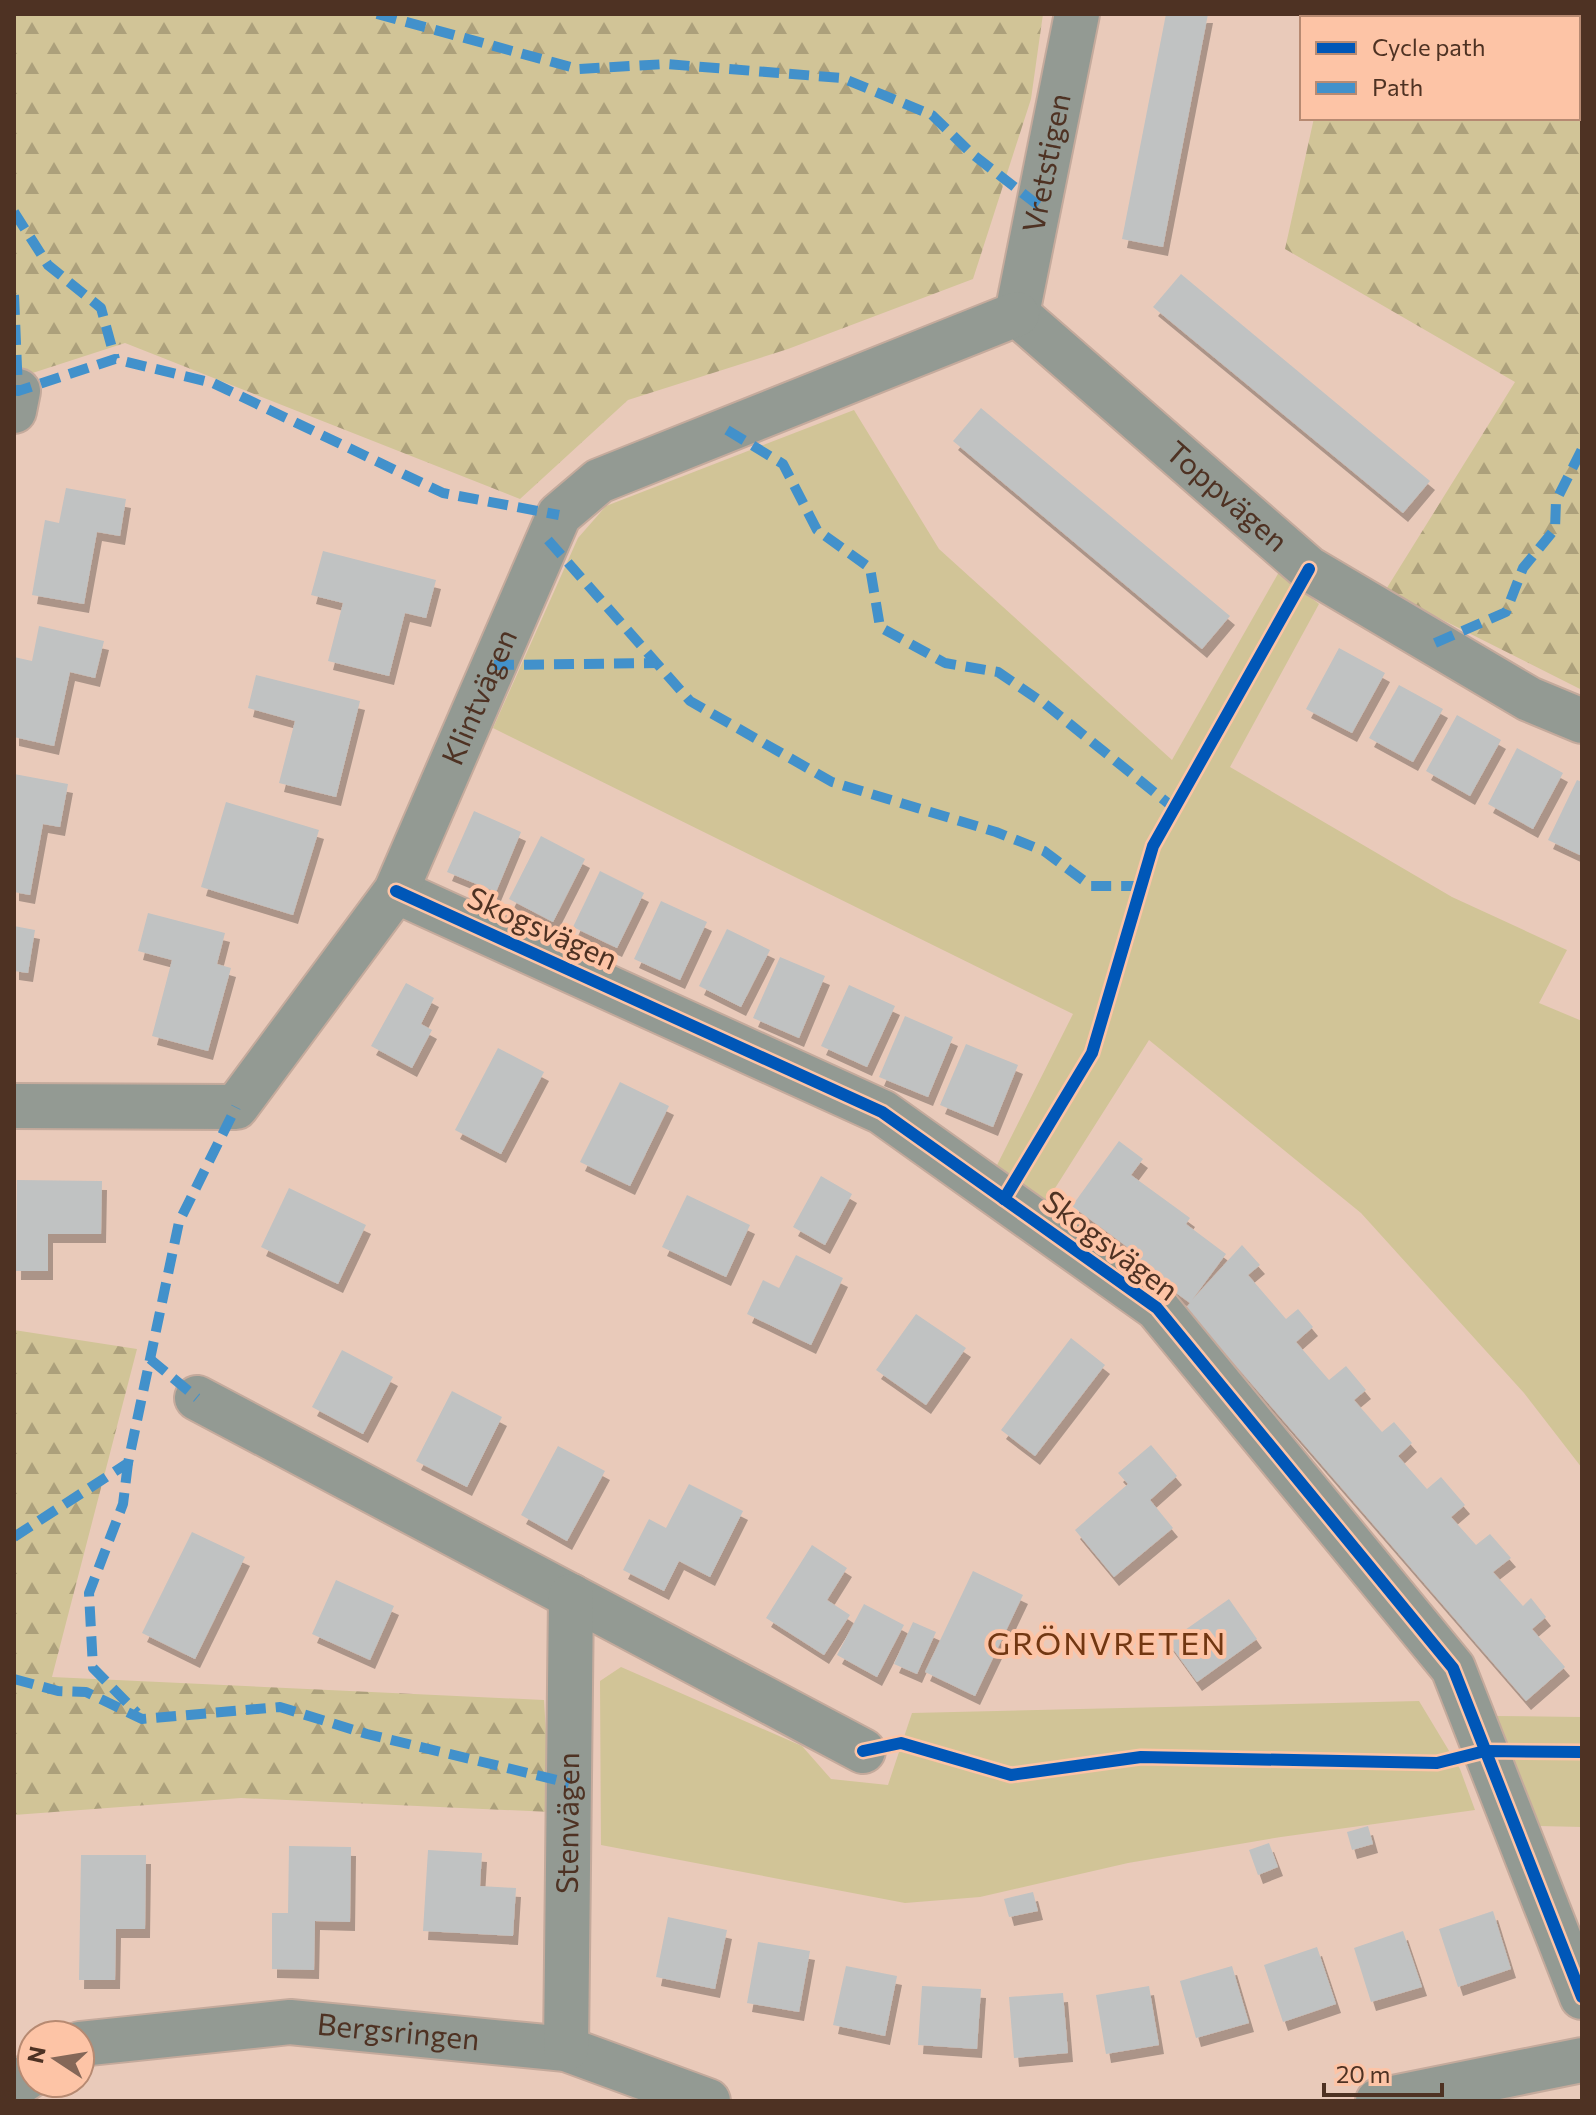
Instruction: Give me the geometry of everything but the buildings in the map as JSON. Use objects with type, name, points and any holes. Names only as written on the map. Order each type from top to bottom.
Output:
[{"type":"street","name":"Vretstigen","points":[[1017,314],[1077,14]]},
{"type":"street","name":"Toppvägen","points":[[1017,314],[1309,569],[1529,699],[1582,721]]},
{"type":"street","name":"Klintvägen","points":[[14,1106],[236,1107],[396,891],[559,515],[599,481],[1017,314]]},
{"type":"street","name":"Skogsvägen","points":[[396,891],[882,1112],[1157,1308],[1453,1668],[1582,1997]]},
{"type":"street","points":[[197,1398],[863,1751]]},
{"type":"street","name":"Stenvägen","points":[[566,2049],[571,1596]]},
{"type":"street","name":"Bergsringen","points":[[96,2042],[290,2022],[566,2049],[708,2101]]},
{"type":"street","points":[[1378,2101],[1582,2060]]},
{"type":"green space","points":[[14,14],[1043,14],[1031,99],[973,279],[788,349],[628,400],[520,499],[125,343],[14,379]]},
{"type":"green space","points":[[1582,14],[1582,690],[1385,591],[1515,382],[1285,249],[1314,120],[1580,120],[1580,16],[1338,16]]},
{"type":"green space","points":[[854,410],[939,549],[1172,760],[1279,572],[1319,604],[1230,767],[1452,897],[1567,950],[1539,1003],[1582,1021],[1582,1468],[1524,1393],[1361,1213],[1149,1040],[1038,1215],[991,1177],[1073,1014],[493,728],[578,538],[606,506]]},
{"type":"green space","points":[[14,1330],[137,1349],[52,1677],[544,1700],[551,1812],[241,1798],[14,1815]]},
{"type":"green space","points":[[621,1667],[802,1746],[831,1779],[888,1785],[912,1713],[1419,1701],[1460,1769],[1475,1810],[1281,1837],[1128,1863],[980,1897],[905,1903],[601,1845],[600,1681]]},
{"type":"green space","points":[[1495,1716],[1582,1717],[1582,1827],[1539,1826]]},
{"type":"marked path","points":[[377,14],[578,69],[666,64],[842,78],[932,115],[971,153],[1039,206]]},
{"type":"marked path","points":[[14,212],[48,265],[101,308],[115,359]]},
{"type":"marked path","points":[[14,295],[18,391],[115,359],[213,383],[443,493],[559,515]]},
{"type":"marked path","points":[[727,430],[783,464],[817,530],[870,568],[880,627],[945,663],[998,672],[1045,704],[1174,808]]},
{"type":"marked path","points":[[1435,643],[1506,612],[1523,568],[1555,529],[1556,501],[1582,449]]},
{"type":"marked path","points":[[548,540],[690,701],[832,782],[996,832],[1044,851],[1091,886],[1141,886]]},
{"type":"marked path","points":[[494,665],[657,663]]},
{"type":"marked path","points":[[14,1537],[128,1463],[179,1222],[236,1107]]},
{"type":"marked path","points":[[150,1359],[197,1398]]},
{"type":"marked path","points":[[128,1463],[123,1504],[89,1593],[93,1668],[137,1713]]},
{"type":"marked path","points":[[14,1679],[58,1691],[86,1692],[142,1719],[280,1707],[367,1734],[569,1783]]},
{"type":"cycle path","points":[[1004,1199],[1092,1053],[1153,846],[1309,569]]},
{"type":"cycle path","points":[[396,891],[882,1112],[1157,1308],[1453,1668],[1582,1997]]},
{"type":"cycle path","points":[[863,1751],[901,1743],[1011,1775],[1141,1757],[1437,1763],[1485,1751],[1582,1752]]},
{"type":"district","name":"GRÖNVRETEN","points":[[1107,1644]]}]
